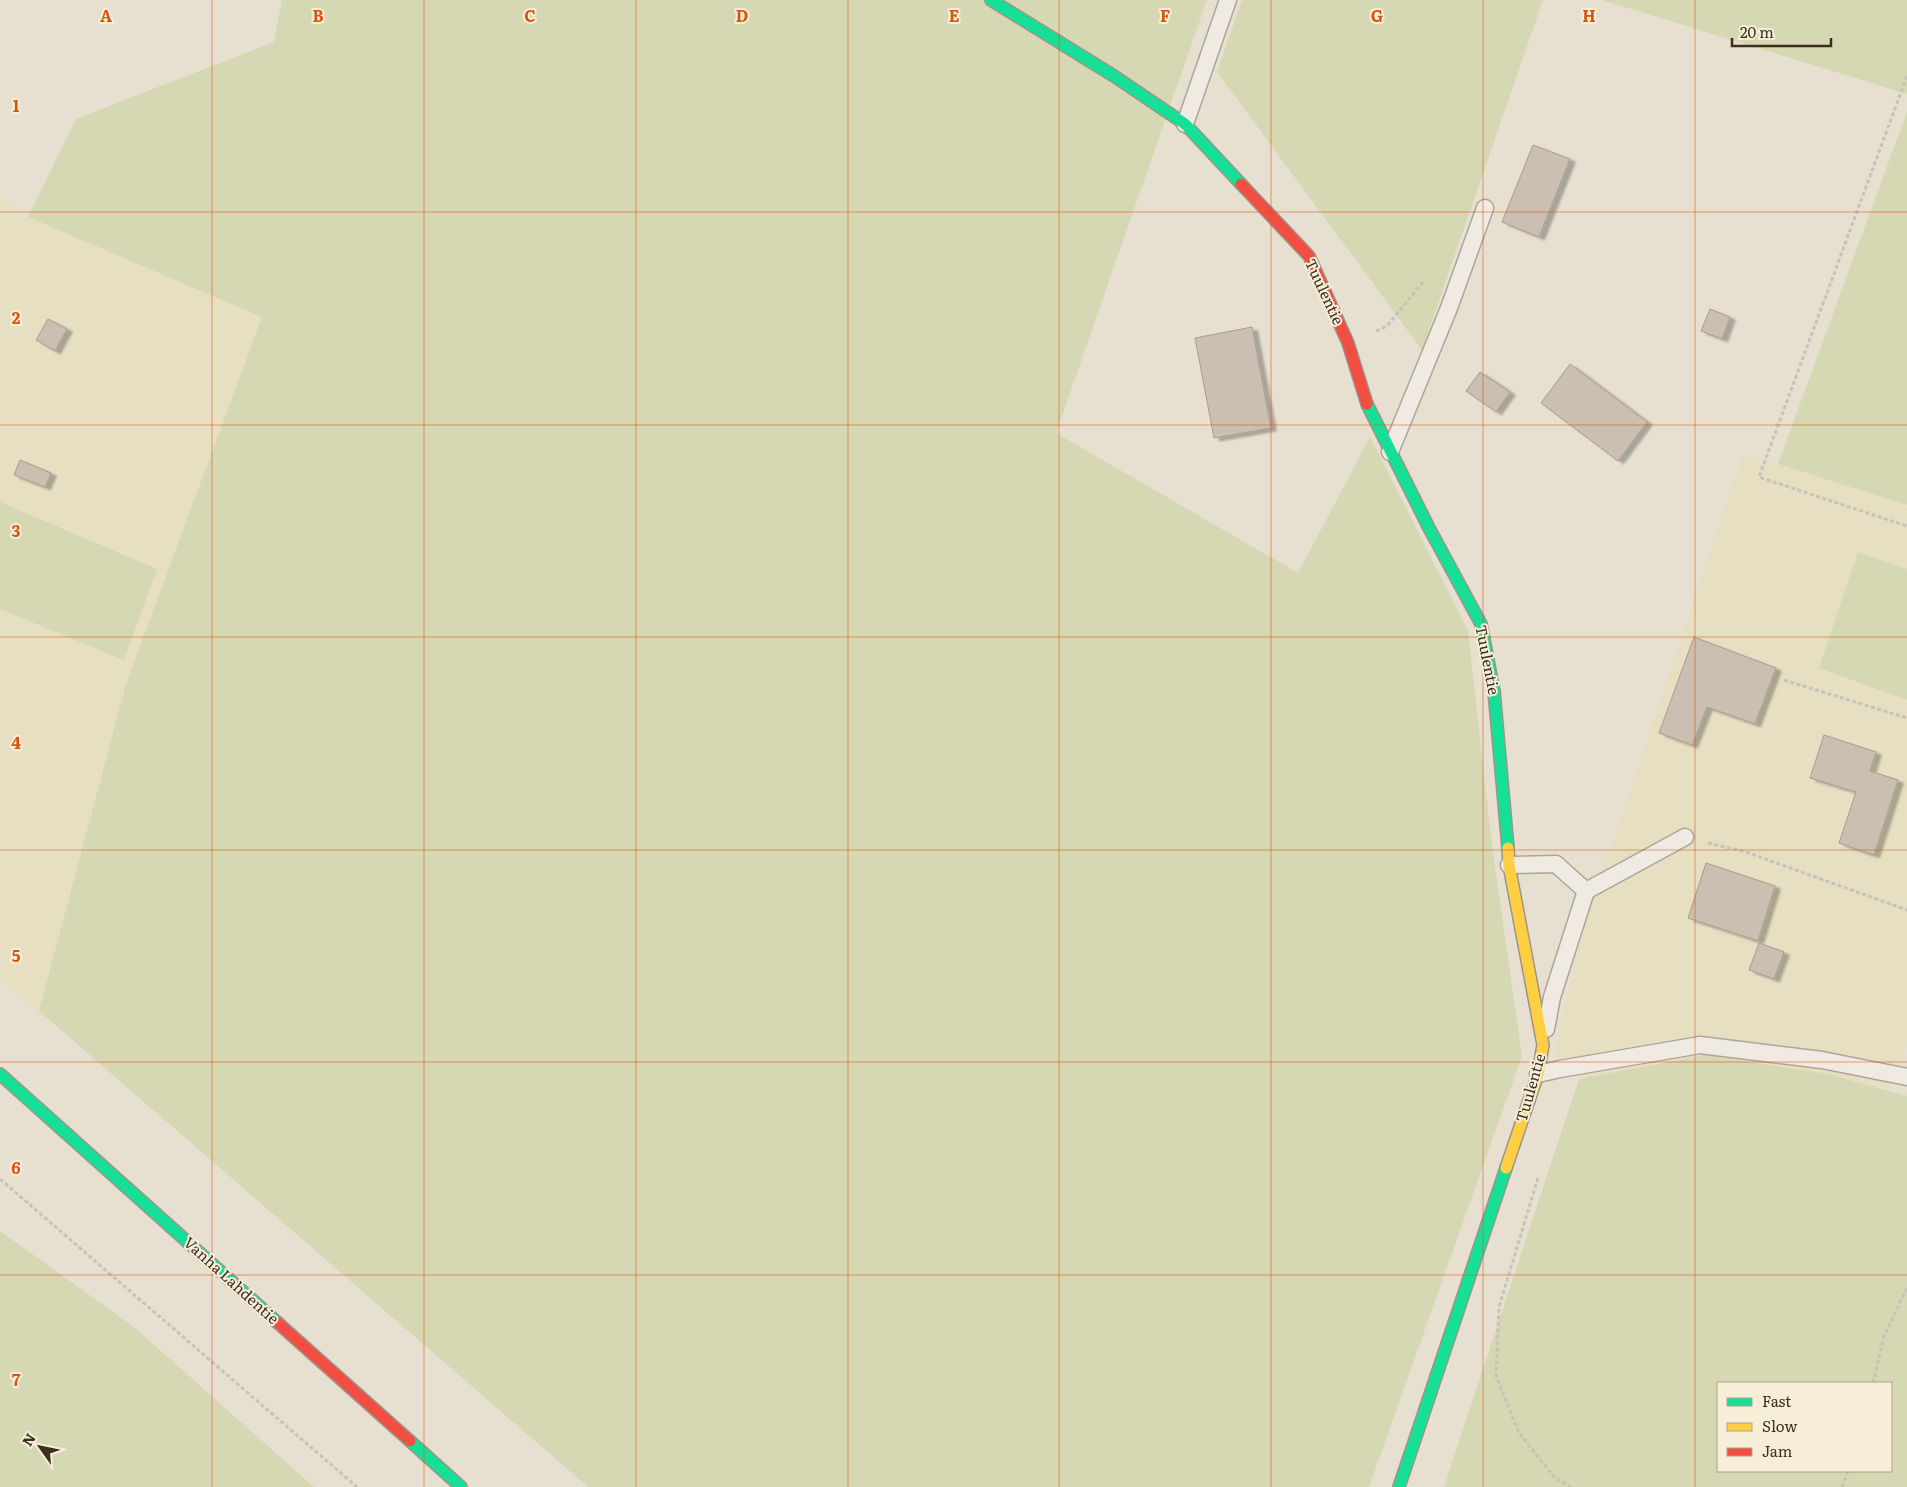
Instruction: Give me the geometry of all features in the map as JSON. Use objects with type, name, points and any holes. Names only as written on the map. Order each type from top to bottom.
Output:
[{"type":"street","name":"Tuulentie","points":[[991,0],[1114,76],[1185,124],[1309,256],[1348,343],[1369,410],[1482,624],[1494,691],[1509,865],[1543,1046],[1538,1074],[1399,1487]]},
{"type":"street","name":"Vanha Lahdentie","points":[[0,1074],[462,1487]]},
{"type":"lane","points":[[1185,124],[1228,0]]},
{"type":"lane","points":[[1390,452],[1449,308],[1485,208]]},
{"type":"lane","points":[[1543,1046],[1552,997],[1586,892],[1685,837]]},
{"type":"lane","points":[[1509,865],[1556,864],[1586,892]]},
{"type":"lane","points":[[1538,1074],[1700,1045],[1822,1060],[1907,1077]]},
{"type":"path","points":[[1907,76],[1759,477],[1907,526]]},
{"type":"path","points":[[1348,343],[1388,326],[1424,282]]},
{"type":"path","points":[[1784,680],[1907,718]]},
{"type":"path","points":[[1685,837],[1746,852],[1907,910]]},
{"type":"path","points":[[1539,1175],[1499,1307],[1496,1376],[1519,1433],[1556,1478],[1571,1487]]},
{"type":"path","points":[[0,1179],[356,1487]]},
{"type":"path","points":[[1873,1382],[1884,1336],[1907,1288]]},
{"type":"path","points":[[1842,1487],[1848,1472]]},
{"type":"shaded area","points":[[0,198],[28,217],[262,317],[126,684],[39,1011],[0,979]]},
{"type":"shaded area","points":[[1743,455],[1778,464],[1907,505],[1907,1039],[1891,1091],[1828,1074],[1706,1055],[1579,1079],[1554,1059],[1578,944]]},
{"type":"green space","points":[[282,0],[1207,0],[1056,433],[1298,573],[1370,437],[1468,630],[1492,846],[1522,1056],[1369,1487],[588,1487],[39,1011],[126,684],[262,317],[28,217],[76,119],[274,42]]},
{"type":"green space","points":[[1242,0],[1543,0],[1422,350],[1217,72]]},
{"type":"green space","points":[[1602,0],[1907,0],[1907,94]]},
{"type":"green space","points":[[1907,112],[1907,505],[1778,464]]},
{"type":"green space","points":[[0,502],[157,569],[124,660],[0,609]]},
{"type":"green space","points":[[1858,552],[1907,569],[1907,700],[1819,668]]},
{"type":"green space","points":[[1706,1055],[1828,1074],[1907,1096],[1907,1487],[1444,1487],[1579,1079]]},
{"type":"green space","points":[[0,1231],[134,1327],[314,1487],[0,1487]]},
{"type":"building","points":[[1533,145],[1570,159],[1539,237],[1502,222]]},
{"type":"building","points":[[1710,309],[1730,317],[1722,339],[1701,331]]},
{"type":"building","points":[[48,319],[67,329],[55,351],[36,340]]},
{"type":"building","points":[[1252,327],[1271,428],[1214,438],[1195,338]]},
{"type":"building","points":[[1570,364],[1647,422],[1618,461],[1541,403]]},
{"type":"building","points":[[1480,372],[1510,392],[1496,412],[1466,391]]},
{"type":"building","points":[[20,460],[51,473],[45,487],[14,475]]},
{"type":"building","points":[[1694,637],[1776,668],[1755,724],[1707,707],[1692,745],[1659,733]]},
{"type":"building","points":[[1824,735],[1876,752],[1870,771],[1898,780],[1874,855],[1839,843],[1856,792],[1810,778]]},
{"type":"building","points":[[1706,863],[1775,886],[1758,941],[1688,918]]},
{"type":"building","points":[[1759,943],[1784,952],[1774,979],[1749,970]]},
{"type":"traffic: fast","points":[[991,0],[1114,76],[1185,124],[1241,184]]},
{"type":"traffic: fast","points":[[1367,404],[1429,528],[1481,624],[1494,691],[1508,848]]},
{"type":"traffic: fast","points":[[0,1074],[278,1323]]},
{"type":"traffic: fast","points":[[1399,1487],[1506,1168]]},
{"type":"traffic: fast","points":[[410,1441],[461,1487]]},
{"type":"traffic: slow","points":[[1506,1168],[1538,1074],[1543,1045],[1509,865],[1508,848]]},
{"type":"traffic: jam","points":[[1241,184],[1309,256],[1348,343],[1367,404]]},
{"type":"traffic: jam","points":[[278,1323],[410,1441]]}]
